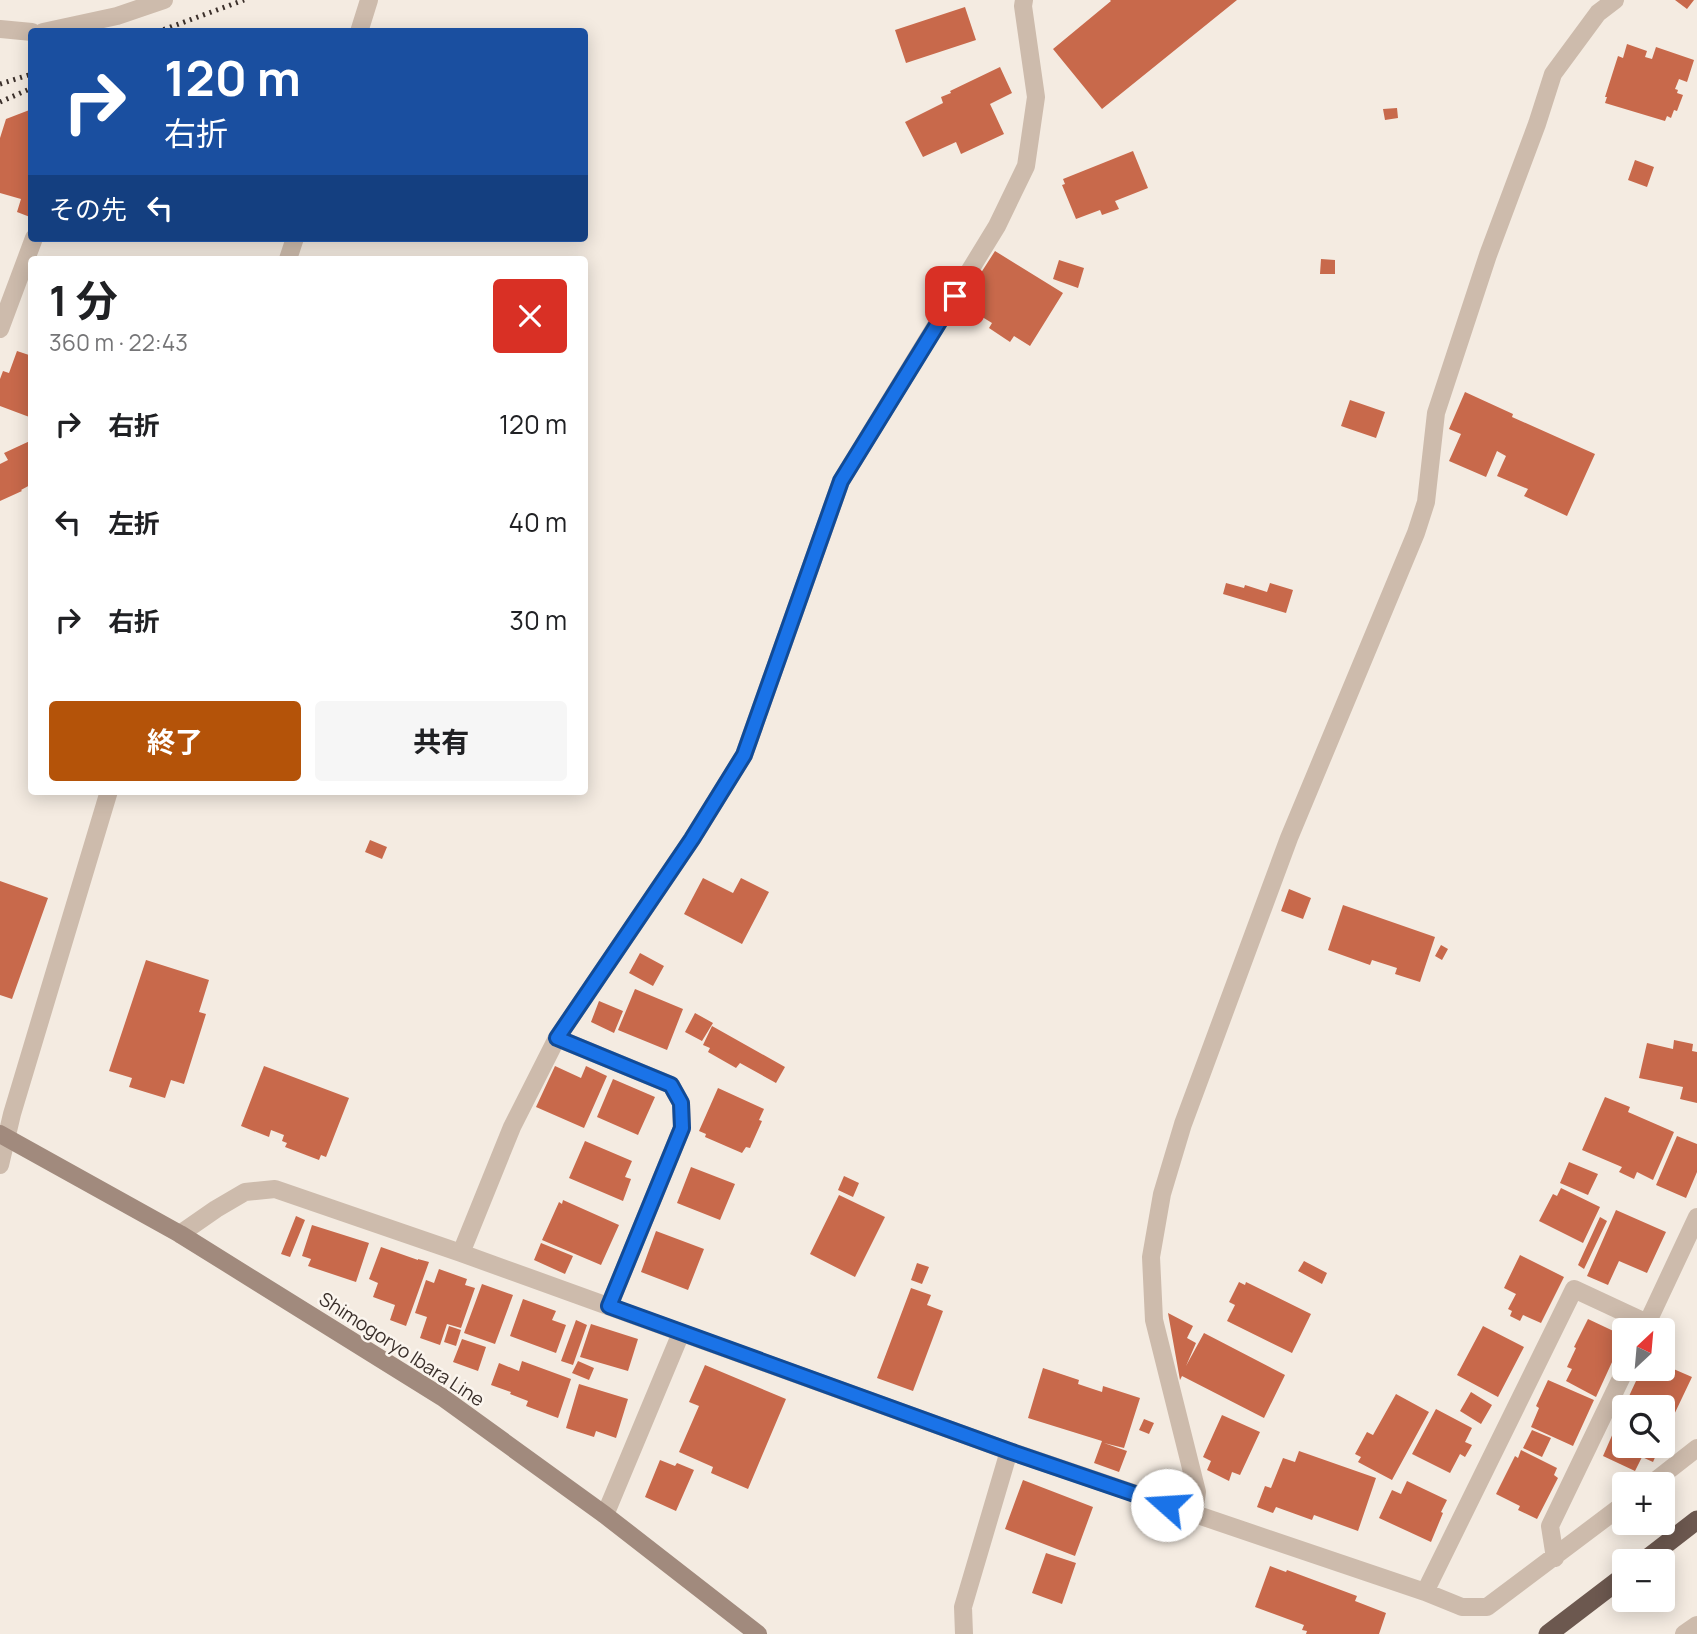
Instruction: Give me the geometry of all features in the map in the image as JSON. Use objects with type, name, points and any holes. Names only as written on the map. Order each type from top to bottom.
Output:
[{"type":"highway","points":[[1660,1549],[1697,1520]]},
{"type":"highway","points":[[1548,1634],[1612,1585]]},
{"type":"main road","name":"Shimogoryo Ibara Line","points":[[4,1136],[180,1234],[442,1397],[605,1515],[758,1634]]},
{"type":"street","points":[[62,28],[117,16],[164,0]]},
{"type":"street","points":[[360,28],[369,0]]},
{"type":"street","points":[[461,1253],[512,1126],[557,1038],[692,839],[744,755],[841,481],[997,226],[1026,166],[1036,97],[1024,0]]},
{"type":"street","points":[[1194,1514],[1197,1492],[1154,1320],[1152,1257],[1162,1194],[1183,1124],[1289,838],[1416,533],[1426,502],[1436,413],[1488,255],[1553,74],[1598,13],[1615,0]]},
{"type":"street","points":[[0,29],[28,32]]},
{"type":"street","points":[[0,329],[33,242]]},
{"type":"street","points":[[0,1165],[4,1136],[108,795]]},
{"type":"street","points":[[557,1038],[671,1085],[681,1103],[682,1128],[609,1306]]},
{"type":"street","points":[[180,1234],[245,1192],[275,1189],[461,1253],[1009,1451],[1425,1592],[1462,1607],[1487,1607],[1612,1513]]},
{"type":"street","points":[[1650,1318],[1697,1217]]},
{"type":"street","points":[[1425,1592],[1574,1289],[1629,1318]]},
{"type":"street","points":[[605,1515],[681,1333]]},
{"type":"street","points":[[1555,1558],[1550,1527],[1620,1381]]},
{"type":"street","points":[[1666,1472],[1697,1448]]},
{"type":"street","points":[[964,1634],[963,1607],[1009,1451]]},
{"type":"street","points":[[1684,1634],[1697,1625]]},
{"type":"building","points":[[1110,0],[1237,0],[1102,109],[1053,49]]},
{"type":"building","points":[[1675,0],[1694,0],[1687,9]]},
{"type":"building","points":[[965,7],[976,40],[906,63],[895,30]]},
{"type":"building","points":[[1627,44],[1647,51],[1645,57],[1652,59],[1656,47],[1694,60],[1687,82],[1679,79],[1675,89],[1683,95],[1671,118],[1667,116],[1665,121],[1605,103],[1618,56],[1623,58]]},
{"type":"building","points":[[1000,67],[1012,93],[990,104],[1004,134],[961,154],[956,142],[923,157],[905,122],[943,103],[941,97],[951,93],[950,91]]},
{"type":"building","points":[[1397,108],[1398,118],[1385,120],[1383,109]]},
{"type":"building","points":[[28,111],[28,216],[17,212],[21,199],[0,193],[0,138],[6,119]]},
{"type":"building","points":[[1133,151],[1148,188],[1115,201],[1119,209],[1102,215],[1100,210],[1076,219],[1062,185],[1065,184],[1063,179]]},
{"type":"building","points":[[1635,160],[1654,167],[1647,187],[1628,180]]},
{"type":"building","points":[[995,251],[1063,293],[1030,346],[1014,336],[1010,342],[989,328],[992,323],[961,304]]},
{"type":"building","points":[[1321,259],[1335,260],[1335,274],[1320,274]]},
{"type":"building","points":[[1059,260],[1084,268],[1078,288],[1053,279]]},
{"type":"building","points":[[17,351],[28,355],[28,416],[0,406],[0,379],[3,371],[9,373]]},
{"type":"building","points":[[1465,392],[1513,414],[1512,417],[1595,454],[1567,516],[1524,496],[1528,489],[1497,476],[1506,456],[1497,451],[1486,477],[1449,461],[1461,434],[1449,429]]},
{"type":"building","points":[[1350,400],[1385,412],[1376,438],[1341,426]]},
{"type":"building","points":[[28,442],[28,486],[0,501],[0,464],[8,460],[4,453]]},
{"type":"building","points":[[1226,583],[1244,588],[1245,585],[1267,592],[1270,583],[1293,590],[1286,613],[1223,594]]},
{"type":"building","points":[[370,840],[387,847],[382,859],[365,852]]},
{"type":"building","points":[[703,878],[733,893],[741,878],[769,892],[742,944],[684,914]]},
{"type":"building","points":[[0,881],[48,898],[12,999],[0,995]]},
{"type":"building","points":[[1289,889],[1311,898],[1303,919],[1281,911]]},
{"type":"building","points":[[1343,905],[1435,937],[1420,982],[1395,974],[1397,968],[1372,960],[1370,965],[1328,950]]},
{"type":"building","points":[[1441,945],[1448,949],[1442,960],[1435,956]]},
{"type":"building","points":[[640,953],[664,966],[653,986],[629,973]]},
{"type":"building","points":[[146,960],[209,980],[199,1012],[206,1014],[184,1084],[171,1080],[165,1098],[129,1087],[132,1078],[109,1071]]},
{"type":"building","points":[[635,989],[683,1009],[667,1050],[618,1030]]},
{"type":"building","points":[[599,1001],[623,1011],[614,1033],[591,1022]]},
{"type":"building","points":[[695,1013],[713,1023],[702,1041],[685,1032]]},
{"type":"building","points":[[712,1026],[785,1067],[776,1083],[740,1063],[736,1068],[708,1052],[710,1048],[703,1045]]},
{"type":"building","points":[[1674,1040],[1693,1044],[1692,1051],[1697,1052],[1697,1103],[1680,1099],[1683,1087],[1639,1078],[1647,1043],[1673,1049]]},
{"type":"building","points":[[264,1066],[349,1098],[326,1157],[321,1155],[319,1160],[285,1147],[287,1143],[282,1141],[284,1135],[271,1130],[269,1137],[241,1126]]},
{"type":"building","points":[[555,1066],[581,1078],[586,1066],[607,1076],[584,1128],[536,1107]]},
{"type":"building","points":[[613,1079],[655,1097],[638,1135],[597,1117]]},
{"type":"building","points":[[718,1088],[764,1109],[759,1120],[762,1121],[750,1148],[746,1147],[742,1153],[705,1137],[706,1134],[699,1131]]},
{"type":"building","points":[[1605,1097],[1630,1107],[1628,1112],[1674,1132],[1653,1180],[1637,1172],[1634,1179],[1619,1172],[1622,1167],[1582,1150]]},
{"type":"building","points":[[1677,1136],[1697,1144],[1697,1172],[1686,1198],[1656,1185]]},
{"type":"building","points":[[585,1141],[632,1161],[625,1177],[631,1179],[623,1201],[569,1178]]},
{"type":"building","points":[[1569,1162],[1598,1174],[1588,1195],[1560,1183]]},
{"type":"building","points":[[691,1167],[735,1184],[720,1220],[677,1203]]},
{"type":"building","points":[[844,1176],[859,1183],[853,1197],[838,1190]]},
{"type":"building","points":[[1561,1188],[1600,1207],[1583,1243],[1539,1221],[1553,1194],[1557,1196]]},
{"type":"building","points":[[839,1195],[885,1217],[855,1277],[810,1254]]},
{"type":"building","points":[[563,1200],[619,1225],[601,1265],[542,1240],[559,1202],[562,1204]]},
{"type":"building","points":[[1616,1210],[1666,1232],[1647,1273],[1619,1261],[1608,1285],[1587,1276]]},
{"type":"building","points":[[296,1216],[305,1220],[290,1257],[281,1254]]},
{"type":"building","points":[[1600,1217],[1607,1221],[1584,1269],[1578,1265]]},
{"type":"building","points":[[312,1225],[369,1243],[356,1282],[308,1266],[311,1259],[302,1256]]},
{"type":"building","points":[[656,1231],[704,1249],[688,1290],[641,1272]]},
{"type":"building","points":[[541,1243],[573,1256],[565,1274],[534,1260]]},
{"type":"building","points":[[381,1247],[429,1262],[406,1326],[390,1320],[395,1305],[373,1297],[378,1283],[369,1279]]},
{"type":"building","points":[[1520,1255],[1564,1277],[1541,1323],[1523,1315],[1520,1321],[1510,1316],[1512,1311],[1508,1309],[1516,1294],[1504,1288]]},
{"type":"building","points":[[1304,1261],[1327,1273],[1322,1284],[1298,1271]]},
{"type":"building","points":[[917,1263],[929,1267],[922,1284],[911,1280]]},
{"type":"building","points":[[439,1269],[467,1279],[465,1285],[475,1288],[461,1328],[447,1324],[440,1345],[420,1338],[427,1317],[415,1313],[426,1280],[434,1283]]},
{"type":"building","points":[[1239,1282],[1245,1285],[1246,1282],[1311,1314],[1292,1353],[1227,1321],[1235,1305],[1229,1302]]},
{"type":"building","points":[[482,1284],[513,1295],[495,1344],[464,1333]]},
{"type":"building","points":[[911,1288],[931,1295],[927,1305],[943,1311],[913,1391],[877,1378]]},
{"type":"building","points":[[523,1299],[556,1311],[552,1320],[566,1325],[556,1353],[510,1336]]},
{"type":"building","points":[[1168,1313],[1193,1326],[1187,1338],[1196,1343],[1186,1366],[1204,1333],[1285,1375],[1264,1418],[1182,1376],[1180,1380]]},
{"type":"building","points":[[1588,1319],[1612,1330],[1612,1362],[1596,1397],[1566,1381],[1572,1369],[1567,1367],[1576,1348],[1574,1347]]},
{"type":"building","points":[[576,1320],[587,1325],[573,1365],[561,1361]]},
{"type":"building","points":[[591,1324],[638,1339],[628,1371],[580,1357]]},
{"type":"building","points":[[449,1326],[461,1330],[456,1346],[444,1342]]},
{"type":"building","points":[[1483,1326],[1524,1347],[1498,1397],[1457,1375]]},
{"type":"building","points":[[462,1339],[486,1347],[478,1371],[453,1362]]},
{"type":"building","points":[[522,1361],[571,1379],[558,1418],[526,1406],[528,1401],[491,1385],[499,1363],[519,1371]]},
{"type":"building","points":[[578,1361],[594,1368],[589,1380],[572,1373]]},
{"type":"building","points":[[705,1365],[786,1399],[748,1489],[711,1473],[713,1467],[679,1452],[699,1406],[689,1402]]},
{"type":"building","points":[[1043,1368],[1079,1380],[1078,1384],[1102,1392],[1103,1386],[1140,1398],[1124,1448],[1104,1443],[1127,1451],[1119,1472],[1094,1463],[1102,1441],[1028,1418]]},
{"type":"building","points":[[1675,1370],[1692,1377],[1675,1413],[1675,1395],[1630,1395],[1636,1381],[1675,1381]]},
{"type":"building","points":[[1548,1380],[1594,1400],[1573,1446],[1531,1427],[1539,1408],[1536,1406]]},
{"type":"building","points":[[579,1384],[628,1399],[616,1438],[596,1431],[594,1437],[566,1428]]},
{"type":"building","points":[[1471,1392],[1492,1405],[1481,1424],[1460,1411]]},
{"type":"building","points":[[1396,1394],[1429,1412],[1392,1480],[1358,1462],[1361,1457],[1355,1454],[1367,1432],[1373,1435]]},
{"type":"building","points":[[1436,1409],[1472,1428],[1465,1442],[1472,1445],[1465,1457],[1460,1454],[1450,1473],[1412,1454]]},
{"type":"building","points":[[1222,1415],[1260,1432],[1240,1475],[1232,1472],[1229,1481],[1207,1470],[1211,1461],[1203,1457]]},
{"type":"building","points":[[1144,1419],[1154,1423],[1149,1434],[1139,1430]]},
{"type":"building","points":[[1532,1430],[1551,1438],[1542,1457],[1523,1448]]},
{"type":"building","points":[[1612,1435],[1612,1458],[1642,1458],[1635,1471],[1603,1456]]},
{"type":"building","points":[[1521,1450],[1557,1468],[1554,1475],[1558,1478],[1537,1519],[1518,1510],[1520,1506],[1496,1494],[1515,1456],[1518,1458]]},
{"type":"building","points":[[1299,1451],[1376,1478],[1358,1531],[1314,1515],[1312,1520],[1276,1507],[1273,1513],[1257,1507],[1265,1486],[1271,1488],[1283,1458],[1295,1462]]},
{"type":"building","points":[[660,1460],[694,1470],[676,1511],[645,1497]]},
{"type":"building","points":[[1023,1480],[1093,1507],[1075,1556],[1005,1529]]},
{"type":"building","points":[[1407,1481],[1447,1500],[1431,1542],[1379,1518],[1392,1490],[1401,1494]]},
{"type":"building","points":[[1046,1553],[1076,1563],[1062,1604],[1032,1593]]},
{"type":"building","points":[[1270,1566],[1357,1596],[1355,1601],[1386,1613],[1379,1634],[1306,1634],[1307,1631],[1302,1630],[1304,1625],[1255,1607]]},
{"type":"railway","points":[[168,28],[244,0]]},
{"type":"railway","points":[[0,84],[28,75]]},
{"type":"railway","points":[[0,102],[28,90]]},
{"type":"route","points":[[955,296],[841,481],[744,755],[692,839],[557,1038],[671,1085],[681,1103],[682,1128],[609,1306],[1009,1451],[1167,1505]]}]
